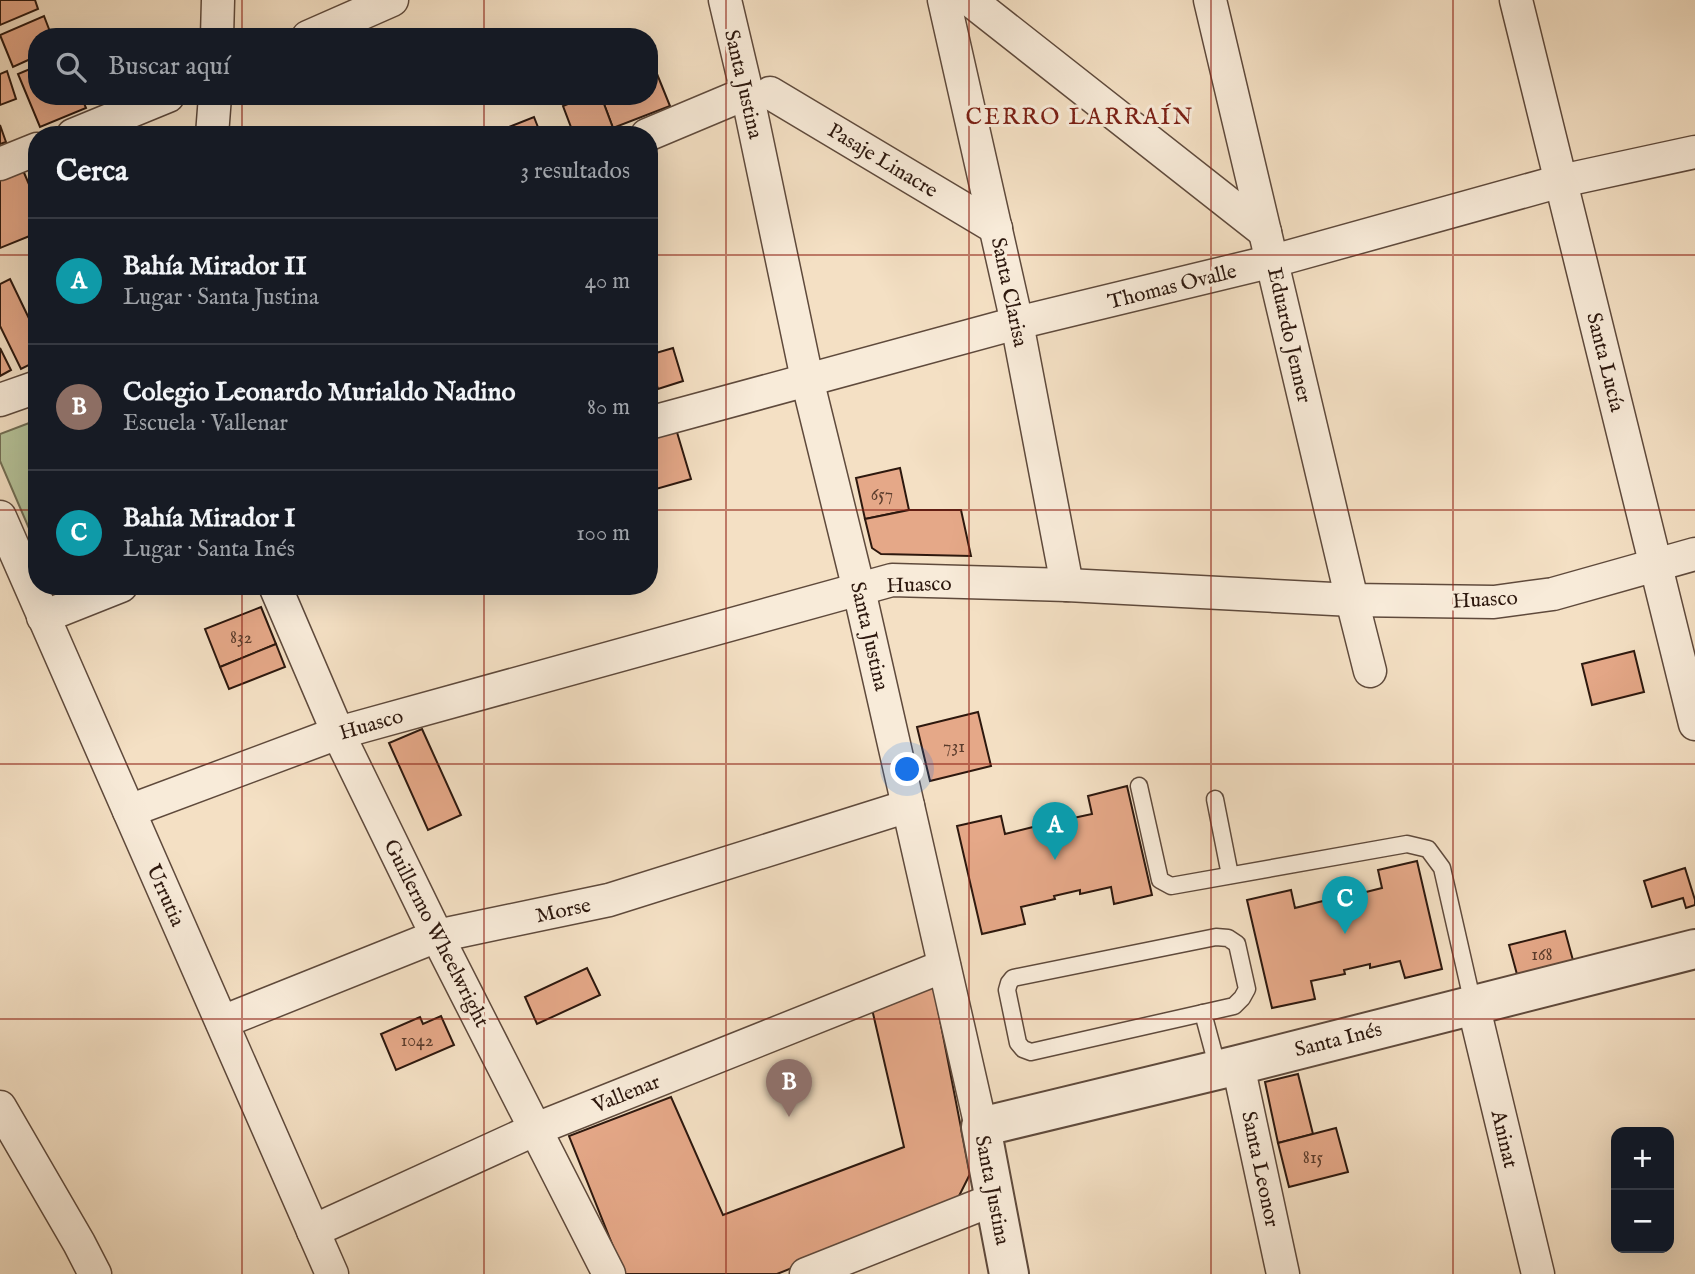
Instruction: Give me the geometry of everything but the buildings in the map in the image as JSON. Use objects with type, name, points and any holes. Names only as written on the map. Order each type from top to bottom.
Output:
[{"type":"street","points":[[217,28],[218,0]]},
{"type":"street","points":[[328,28],[391,0]]},
{"type":"street","name":"Santa Justina","points":[[725,0],[758,93],[807,379],[859,590],[981,1126],[1009,1274]]},
{"type":"street","name":"Santa Clarisa","points":[[944,0],[1017,323],[1068,585]]},
{"type":"street","points":[[970,0],[1269,246]]},
{"type":"street","name":"Eduardo Jenner","points":[[1210,0],[1370,671]]},
{"type":"street","name":"Santa Lucía","points":[[1516,0],[1695,724]]},
{"type":"street","points":[[658,131],[758,93]]},
{"type":"street","name":"Pasaje Linacre","points":[[758,93],[996,228]]},
{"type":"street","points":[[114,126],[152,105]]},
{"type":"street","points":[[213,126],[214,105]]},
{"type":"street","name":"Thomas Ovalle","points":[[658,420],[1017,323],[1269,246],[1695,152]]},
{"type":"street","points":[[0,164],[28,153]]},
{"type":"street","points":[[0,400],[28,390]]},
{"type":"street","name":"Urrutia","points":[[0,517],[28,582]]},
{"type":"street","name":"Huasco","points":[[129,811],[338,733],[892,580],[1068,585],[1352,600],[1494,602],[1553,594],[1695,554]]},
{"type":"street","name":"Urrutia","points":[[34,595],[332,1274]]},
{"type":"street","points":[[43,617],[98,595]]},
{"type":"street","name":"Guillermo Wheelwright","points":[[279,595],[338,733],[437,936],[610,1274]]},
{"type":"street","name":"Morse","points":[[222,1022],[437,936],[609,900],[908,806]]},
{"type":"street","name":"Santa Inés","points":[[981,1126],[1228,1067],[1695,948]]},
{"type":"street","name":"Vallenar","points":[[313,1231],[536,1129],[944,966]]},
{"type":"street","name":"Aninat","points":[[1473,1004],[1538,1274]]},
{"type":"street","name":"Santa Leonor","points":[[1228,1067],[1283,1274]]},
{"type":"street","points":[[0,1107],[95,1274]]},
{"type":"street","points":[[806,1274],[995,1199]]},
{"type":"lane","points":[[1139,786],[1160,880],[1171,886],[1407,844],[1428,849],[1442,868],[1473,1004]]},
{"type":"lane","points":[[1215,799],[1230,875]]},
{"type":"lane","points":[[1216,937],[1228,938],[1237,944],[1247,989],[1234,1006],[1203,1013],[1031,1052],[1018,1044],[1007,990],[1013,978],[1216,937]]},
{"type":"lane","points":[[1203,1013],[1228,1067]]},
{"type":"green space","points":[[28,423],[28,526],[0,461],[0,434]]},
{"type":"place","name":"Bahía Mirador II","points":[[1055,860]]},
{"type":"place","name":"Bahía Mirador I","points":[[1345,934]]},
{"type":"place","name":"Colegio Leonardo Murialdo Nadino","points":[[789,1117]]},
{"type":"district","name":"CERRO LARRAÍN","points":[[1080,116]]}]
